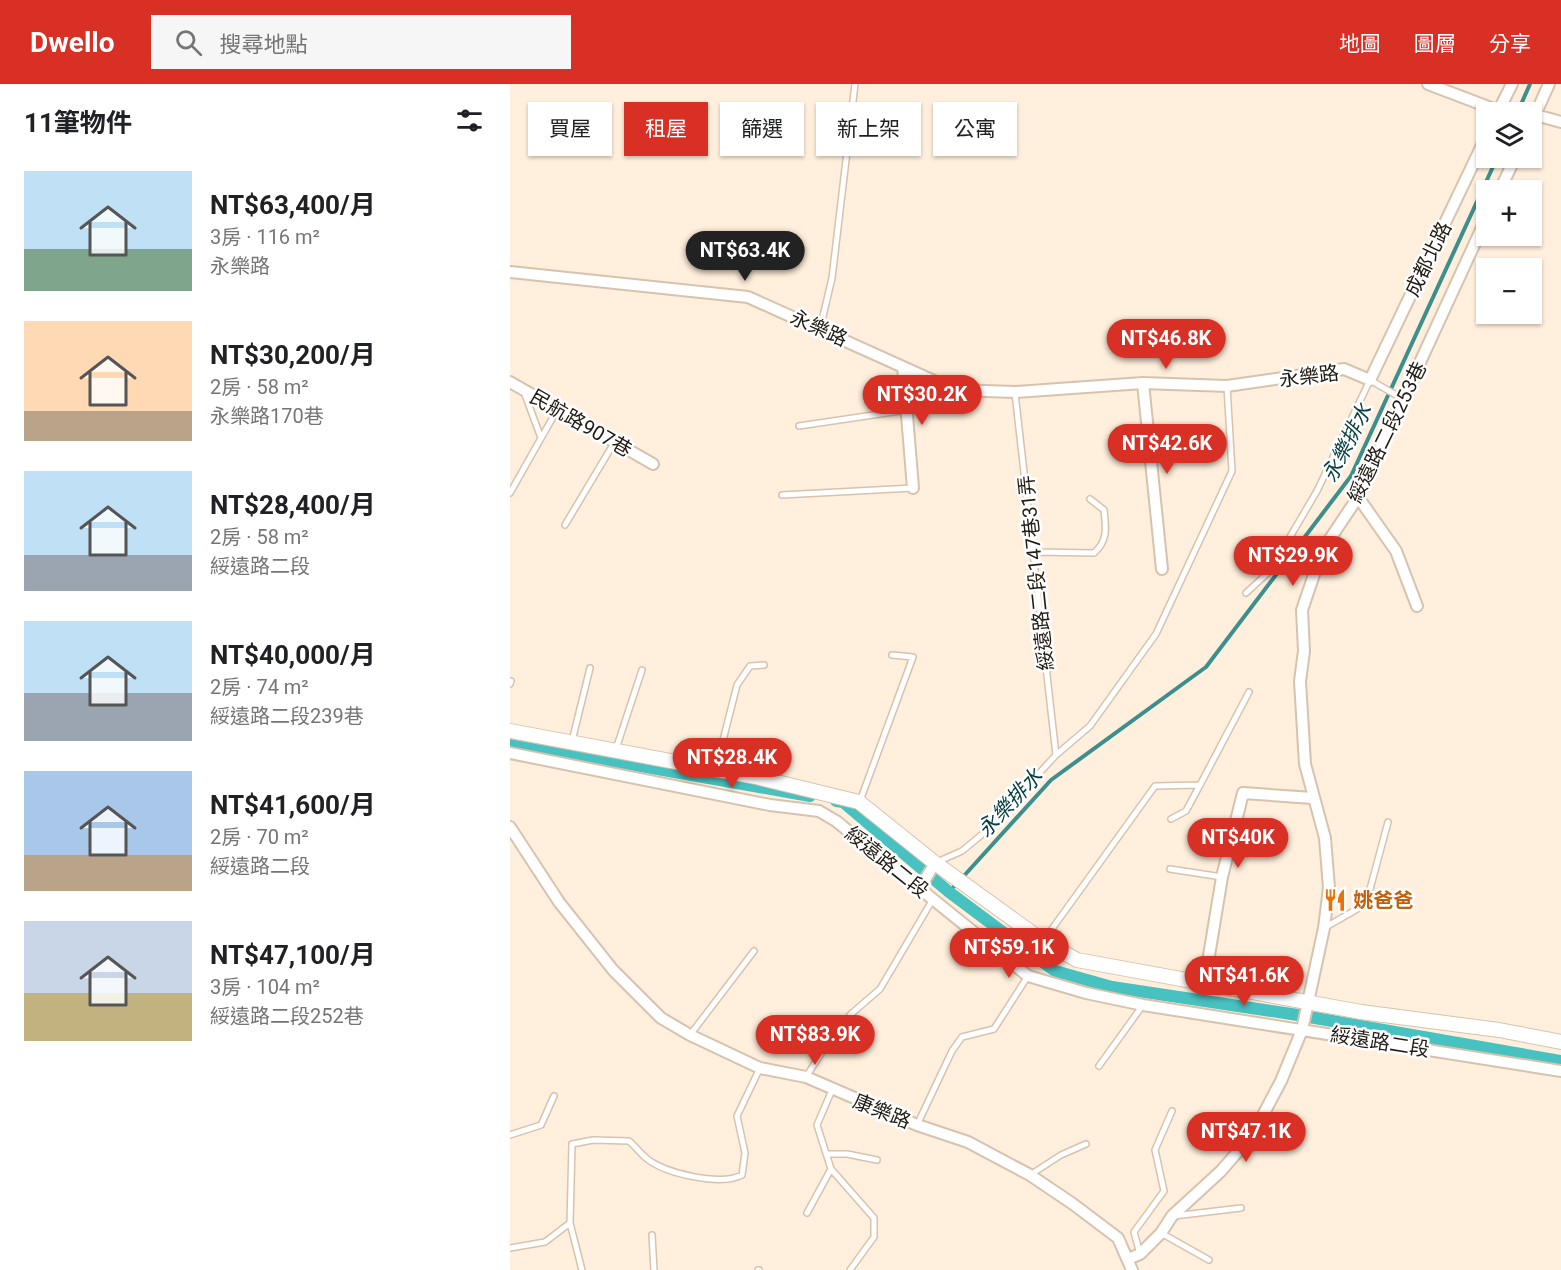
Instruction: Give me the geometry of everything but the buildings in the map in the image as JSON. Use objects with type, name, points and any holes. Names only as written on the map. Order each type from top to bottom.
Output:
[{"type":"street","points":[[1505,102],[1512,84]]},
{"type":"street","points":[[1540,102],[1549,84]]},
{"type":"street","points":[[1435,85],[1479,102]]},
{"type":"street","points":[[1542,119],[1561,122]]},
{"type":"street","name":"成都北路","points":[[1370,380],[1476,158]]},
{"type":"street","name":"綏遠路二段253巷","points":[[1140,1254],[1161,1233],[1172,1216],[1221,1171],[1253,1134],[1281,1081],[1302,1027],[1324,928],[1329,888],[1325,838],[1312,798],[1305,764],[1300,681],[1304,651],[1302,610],[1322,551],[1358,497],[1398,396],[1476,239]]},
{"type":"street","name":"永樂路","points":[[510,272],[748,297],[954,390],[1015,392],[1143,383],[1227,386],[1344,369],[1370,380]]},
{"type":"street","points":[[903,366],[913,488]]},
{"type":"street","name":"民航路907巷","points":[[510,381],[653,464]]},
{"type":"street","points":[[1143,383],[1162,569]]},
{"type":"street","points":[[1358,497],[1396,551],[1418,606]]},
{"type":"street","name":"綏遠路二段","points":[[510,731],[716,769],[860,802],[964,884],[1043,941],[1077,960],[1204,986],[1307,1000],[1361,1012],[1499,1030],[1561,1041]]},
{"type":"street","name":"綏遠路二段","points":[[510,753],[770,805],[819,812],[836,821],[1028,976],[1086,993],[1143,1005],[1302,1027],[1561,1071]]},
{"type":"street","points":[[1204,986],[1221,877],[1243,793],[1312,798]]},
{"type":"street","name":"康樂路","points":[[510,827],[536,870],[613,970],[661,1018],[690,1035],[760,1068],[806,1077],[917,1125],[968,1142],[1030,1175],[1118,1238],[1130,1265]]},
{"type":"street","points":[[920,888],[939,865]]},
{"type":"street","points":[[1130,1265],[1140,1254]]},
{"type":"lane","points":[[820,329],[832,278],[855,84]]},
{"type":"lane","points":[[1246,593],[1270,571],[1285,546],[1332,464],[1370,380]]},
{"type":"lane","name":"永樂路","points":[[1370,380],[1398,396]]},
{"type":"lane","points":[[939,865],[962,851],[985,832],[1056,755],[1090,726],[1156,634],[1232,471],[1227,386]]},
{"type":"lane","points":[[524,390],[541,438]]},
{"type":"lane","name":"綏遠路二段147巷31弄","points":[[1015,392],[1035,552],[1056,755]]},
{"type":"lane","points":[[510,493],[557,410]]},
{"type":"lane","points":[[799,426],[907,410]]},
{"type":"lane","points":[[565,525],[614,442]]},
{"type":"lane","points":[[782,495],[913,488]]},
{"type":"lane","points":[[1035,552],[1094,553],[1102,546],[1106,531],[1104,510],[1090,499]]},
{"type":"lane","points":[[1248,541],[1285,546]]},
{"type":"lane","points":[[860,802],[913,657],[892,655]]},
{"type":"lane","points":[[716,769],[737,685],[750,666],[764,665]]},
{"type":"lane","points":[[572,742],[590,668]]},
{"type":"lane","points":[[615,750],[642,670]]},
{"type":"lane","points":[[1171,819],[1185,811],[1249,692]]},
{"type":"lane","points":[[1043,941],[1155,786],[1200,785]]},
{"type":"lane","points":[[1324,928],[1366,904],[1388,822]]},
{"type":"lane","points":[[1170,870],[1221,877]]},
{"type":"lane","points":[[806,1077],[829,1041],[851,1014],[880,989],[933,899]]},
{"type":"lane","points":[[690,1035],[754,951]]},
{"type":"lane","points":[[917,1125],[962,1037],[994,1029],[1028,976]]},
{"type":"lane","points":[[1099,1066],[1143,1005]]},
{"type":"lane","points":[[582,1270],[570,1223],[572,1144],[593,1140],[629,1141],[647,1159],[669,1171],[721,1181],[732,1180],[742,1175],[745,1153],[737,1116],[760,1068]]},
{"type":"lane","points":[[832,1090],[817,1125],[831,1169],[874,1218],[874,1238],[850,1270]]},
{"type":"lane","points":[[510,1135],[541,1125],[554,1096]]},
{"type":"lane","points":[[1140,1254],[1134,1232],[1164,1191],[1155,1150],[1172,1111]]},
{"type":"lane","points":[[1030,1175],[1060,1155],[1086,1144]]},
{"type":"lane","points":[[827,1154],[878,1160]]},
{"type":"lane","points":[[807,1213],[831,1169]]},
{"type":"lane","points":[[1172,1216],[1241,1208]]},
{"type":"lane","points":[[510,1248],[545,1242],[570,1223]]},
{"type":"lane","points":[[1161,1233],[1209,1260]]},
{"type":"lane","points":[[652,1234],[654,1270]]},
{"type":"waterway","name":"永樂排水","points":[[1522,102],[1530,84]]},
{"type":"waterway","name":"永樂排水","points":[[962,878],[1051,780],[1206,667],[1351,476],[1492,168]]},
{"type":"waterway","points":[[510,743],[810,796]]},
{"type":"waterway","points":[[836,801],[843,802],[949,892],[1055,971],[1112,987],[1298,1015],[1561,1061]]},
{"type":"waterway","name":"永樂排水","points":[[949,892],[957,883]]},
{"type":"place","name":"姚爸爸","points":[[1335,900]]}]
